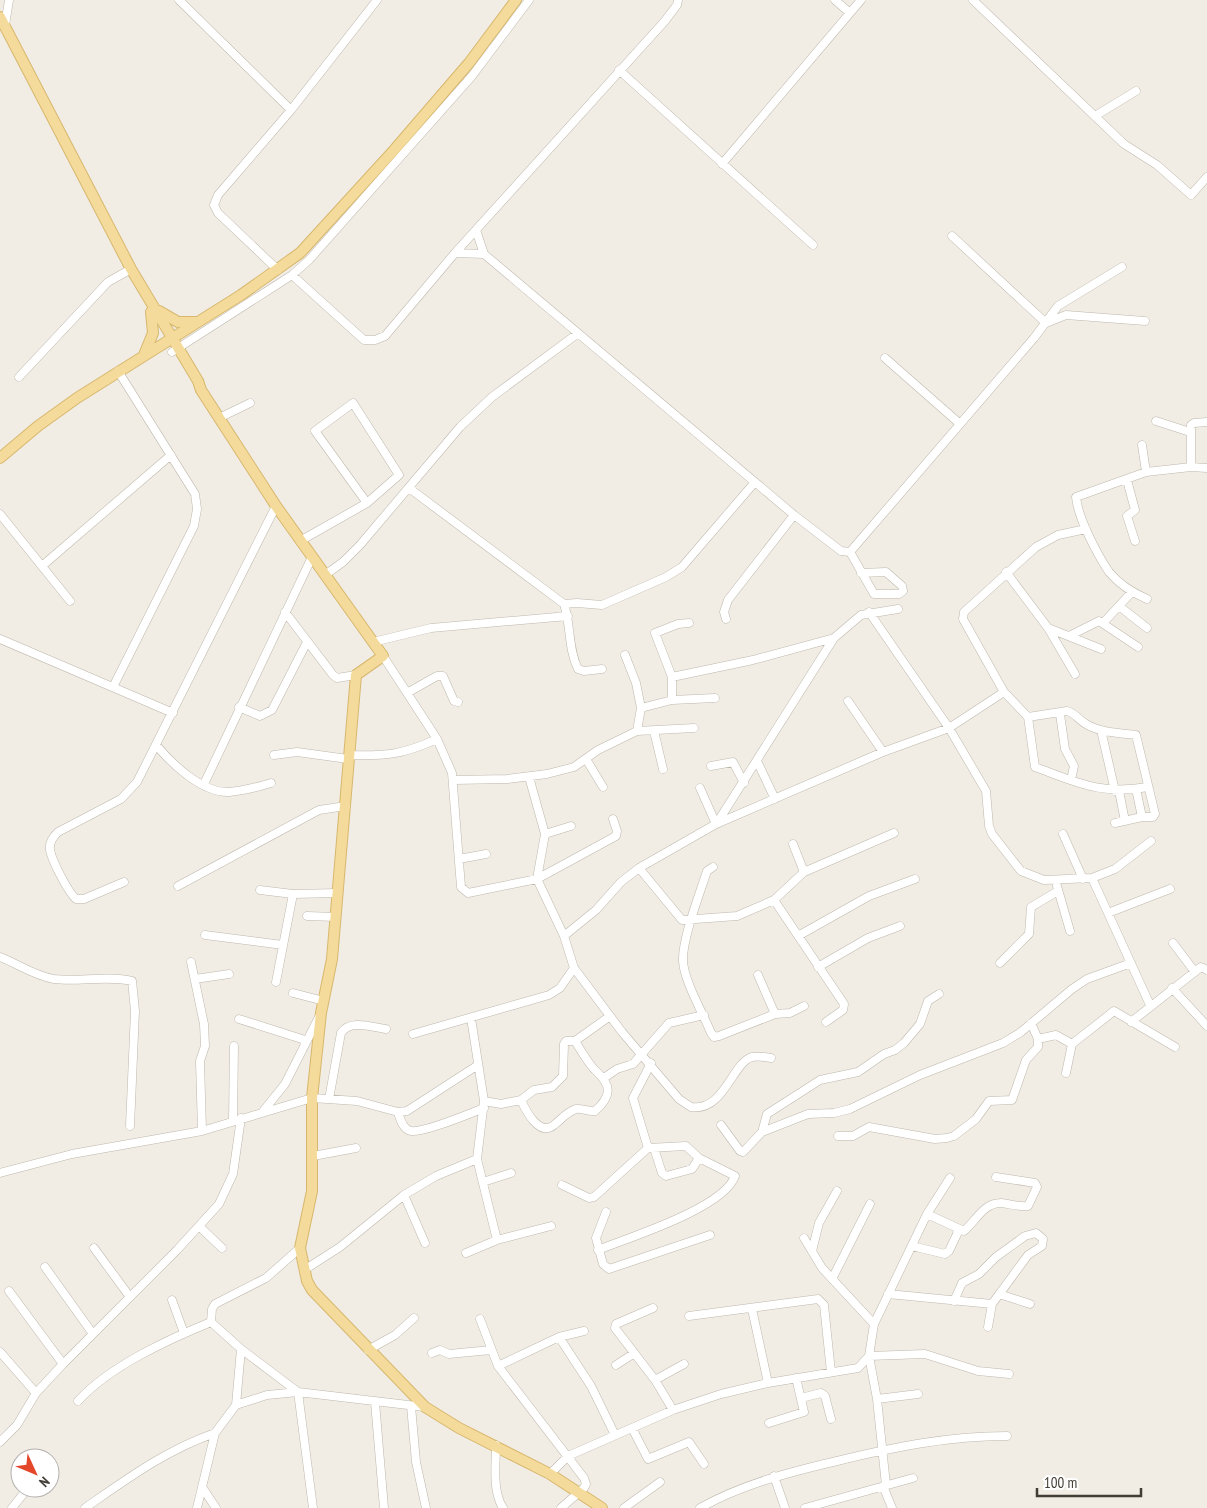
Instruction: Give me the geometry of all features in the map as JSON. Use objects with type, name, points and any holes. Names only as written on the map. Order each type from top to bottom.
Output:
[{"type":"main road","points":[[0,458],[38,426],[118,371],[144,356],[172,345],[197,322],[278,270],[320,233],[469,63],[516,0]]},
{"type":"main road","points":[[2,21],[192,383],[201,390],[276,506],[383,656],[356,675],[332,959],[322,1013],[312,1098],[312,1192],[300,1248],[304,1270],[312,1290],[425,1407],[459,1428],[496,1445],[550,1474],[602,1508]]},
{"type":"main road","points":[[152,308],[178,322],[197,322]]},
{"type":"main road","points":[[144,356],[153,334],[152,308]]},
{"type":"street","points":[[2,21],[9,0]]},
{"type":"street","points":[[179,0],[291,110]]},
{"type":"street","points":[[278,270],[218,213],[214,205],[218,195],[291,110],[377,0]]},
{"type":"street","points":[[172,345],[292,275],[355,210],[472,76],[529,0]]},
{"type":"street","points":[[292,275],[364,340],[375,340],[385,336],[476,230],[664,22],[677,5],[678,0]]},
{"type":"street","points":[[835,0],[850,12]]},
{"type":"street","points":[[722,164],[860,0]]},
{"type":"street","points":[[973,0],[1124,144],[1158,166],[1191,195],[1207,177]]},
{"type":"street","points":[[619,70],[813,245]]},
{"type":"street","points":[[1095,116],[1136,90]]},
{"type":"street","points":[[347,203],[355,210]]},
{"type":"street","points":[[476,230],[484,254],[794,515],[841,550],[850,552],[861,573],[874,594],[899,594],[903,591],[902,586],[886,572],[861,573]]},
{"type":"street","points":[[952,236],[1046,323]]},
{"type":"street","points":[[456,253],[484,254]]},
{"type":"street","points":[[850,552],[1046,323],[1058,306],[1122,267]]},
{"type":"street","points":[[19,377],[108,282],[132,269]]},
{"type":"street","points":[[1046,323],[1066,315],[1145,321]]},
{"type":"street","points":[[325,575],[343,562],[360,545],[460,427],[492,397],[577,334]]},
{"type":"street","points":[[885,358],[959,424]]},
{"type":"street","points":[[113,688],[194,526],[197,509],[195,494],[118,371]]},
{"type":"street","points":[[219,418],[250,403]]},
{"type":"street","points":[[300,541],[366,503],[399,475],[353,403],[314,431],[366,503]]},
{"type":"street","points":[[1156,421],[1190,432]]},
{"type":"street","points":[[1191,467],[1190,432],[1194,423],[1207,422]]},
{"type":"street","points":[[1142,445],[1146,472]]},
{"type":"street","points":[[42,566],[171,456]]},
{"type":"street","points":[[1147,599],[1131,593],[1110,572],[1086,529],[1076,497],[1146,472],[1191,467],[1207,468]]},
{"type":"street","points":[[1127,480],[1135,510],[1127,516],[1135,541]]},
{"type":"street","points":[[564,604],[577,603],[602,606],[666,577],[682,567],[754,482]]},
{"type":"street","points":[[409,488],[564,604],[568,616],[573,659],[578,669],[584,671],[602,669]]},
{"type":"street","points":[[124,882],[84,899],[76,899],[70,894],[50,850],[51,840],[58,832],[121,799],[137,782],[276,506]]},
{"type":"street","points":[[0,514],[70,600]]},
{"type":"street","points":[[726,620],[724,612],[728,600],[794,515]]},
{"type":"street","points":[[1086,529],[1058,535],[1036,548],[1006,572],[962,616],[1004,692],[1028,718],[1035,767],[1093,788],[1117,791],[1148,787]]},
{"type":"street","points":[[204,784],[312,557]]},
{"type":"street","points":[[1006,572],[1048,628],[1075,674]]},
{"type":"street","points":[[1104,622],[1131,593]]},
{"type":"street","points":[[1119,606],[1147,628]]},
{"type":"street","points":[[716,824],[744,783],[834,638],[852,620],[869,612],[898,609]]},
{"type":"street","points":[[285,612],[332,676],[337,678],[356,675]]},
{"type":"street","points":[[869,612],[949,728],[986,791],[989,826],[997,842],[1021,870],[1044,880],[1092,878],[1115,869],[1152,841]]},
{"type":"street","points":[[374,642],[432,628],[568,616]]},
{"type":"street","points":[[1069,636],[1096,622],[1104,622],[1138,647]]},
{"type":"street","points":[[672,700],[672,677],[655,633],[678,624],[689,623]]},
{"type":"street","points":[[1048,628],[1101,649]]},
{"type":"street","points":[[672,677],[753,660],[834,638]]},
{"type":"street","points":[[0,639],[173,713]]},
{"type":"street","points":[[239,707],[260,716],[272,710],[307,642]]},
{"type":"street","points":[[625,655],[636,682],[641,708],[637,731]]},
{"type":"street","points":[[383,656],[447,757],[454,780],[461,887],[468,893],[537,880],[616,836],[617,831],[613,819]]},
{"type":"street","points":[[407,693],[437,676],[443,676],[451,696],[454,701],[458,702]]},
{"type":"street","points":[[564,936],[596,910],[621,882],[639,868],[716,824],[883,752],[949,728],[1004,692]]},
{"type":"street","points":[[641,708],[672,700],[714,698]]},
{"type":"street","points":[[848,701],[883,752]]},
{"type":"street","points":[[1028,718],[1071,712],[1086,724],[1101,730],[1136,735],[1156,814],[1153,817],[1115,822]]},
{"type":"street","points":[[1060,714],[1065,749],[1074,766],[1070,780]]},
{"type":"street","points":[[454,780],[529,777],[574,767],[598,750],[637,731],[694,728]]},
{"type":"street","points":[[1101,730],[1124,821]]},
{"type":"street","points":[[654,731],[663,769]]},
{"type":"street","points":[[274,755],[297,752],[348,757],[386,756],[414,750],[436,739]]},
{"type":"street","points":[[156,745],[186,776],[204,784],[229,792],[271,783]]},
{"type":"street","points":[[586,759],[603,787]]},
{"type":"street","points":[[757,761],[775,799]]},
{"type":"street","points":[[711,766],[732,762],[744,783]]},
{"type":"street","points":[[529,777],[545,834],[537,880],[564,936],[574,968],[610,1016],[680,1099],[692,1107],[706,1106],[720,1094],[744,1061],[751,1057],[771,1058]]},
{"type":"street","points":[[700,788],[716,824]]},
{"type":"street","points":[[1136,789],[1142,817]]},
{"type":"street","points":[[178,886],[319,810],[346,806]]},
{"type":"street","points":[[545,834],[571,826]]},
{"type":"street","points":[[639,868],[680,918],[691,921],[737,916],[774,900],[804,872],[894,833]]},
{"type":"street","points":[[1063,834],[1083,879]]},
{"type":"street","points":[[794,844],[804,872]]},
{"type":"street","points":[[459,859],[486,854]]},
{"type":"street","points":[[713,867],[707,871],[691,921],[683,960],[686,974],[714,1037],[775,1014],[790,1012],[804,1006]]},
{"type":"street","points":[[1092,878],[1150,1005]]},
{"type":"street","points":[[798,936],[869,896],[916,879]]},
{"type":"street","points":[[1057,880],[1058,891],[1070,931]]},
{"type":"street","points":[[1108,913],[1170,889]]},
{"type":"street","points":[[260,890],[293,894],[338,893]]},
{"type":"street","points":[[1000,963],[1029,934],[1031,907],[1058,891]]},
{"type":"street","points":[[276,982],[293,894]]},
{"type":"street","points":[[774,900],[845,1006],[826,1022]]},
{"type":"street","points":[[307,916],[336,917]]},
{"type":"street","points":[[818,967],[868,938],[900,926]]},
{"type":"street","points":[[205,935],[283,944]]},
{"type":"street","points":[[1172,943],[1194,972]]},
{"type":"street","points":[[0,957],[24,966],[39,975],[52,978],[132,981],[135,1011],[130,1126]]},
{"type":"street","points":[[191,962],[204,1024],[205,1046],[200,1060],[202,1130]]},
{"type":"street","points":[[721,1125],[740,1151],[743,1152],[762,1132],[808,1114],[834,1113],[850,1109],[920,1076],[1003,1043],[1031,1023],[1072,989],[1087,980],[1131,963]]},
{"type":"street","points":[[1130,1022],[1201,967],[1207,970]]},
{"type":"street","points":[[413,1034],[549,995],[560,988],[574,968]]},
{"type":"street","points":[[195,979],[229,974]]},
{"type":"street","points":[[758,974],[775,1014]]},
{"type":"street","points":[[1172,988],[1207,1026]]},
{"type":"street","points":[[292,993],[324,1001]]},
{"type":"street","points":[[762,1132],[767,1114],[800,1091],[820,1080],[858,1072],[904,1043],[920,1024],[928,1001],[939,994]]},
{"type":"street","points":[[1066,1073],[1072,1044],[1111,1011],[1116,1012],[1175,1048]]},
{"type":"street","points":[[263,1112],[285,1084],[305,1040],[322,1013]]},
{"type":"street","points":[[604,1078],[618,1069],[633,1064],[643,1055],[669,1023],[704,1015]]},
{"type":"street","points":[[398,1112],[404,1128],[410,1131],[426,1129],[484,1105],[521,1100],[534,1090],[552,1087],[558,1083],[564,1071],[564,1044],[566,1041],[575,1041],[610,1016]]},
{"type":"street","points":[[471,1018],[484,1105],[477,1159],[497,1240]]},
{"type":"street","points":[[239,1019],[305,1040]]},
{"type":"street","points":[[838,1136],[853,1136],[869,1127],[935,1139],[954,1136],[976,1119],[989,1101],[1012,1100],[1026,1060],[1038,1047],[1038,1039],[1031,1023]]},
{"type":"street","points":[[329,1099],[341,1033],[345,1027],[351,1024],[386,1029]]},
{"type":"street","points":[[1038,1039],[1056,1035],[1072,1044]]},
{"type":"street","points":[[521,1100],[529,1117],[541,1127],[547,1128],[555,1125],[563,1115],[577,1109],[595,1111],[607,1097],[608,1087],[604,1078],[575,1041]]},
{"type":"street","points":[[233,1120],[234,1046]]},
{"type":"street","points":[[651,1063],[634,1098],[651,1148],[662,1173],[666,1176],[692,1169],[699,1158]]},
{"type":"street","points":[[0,1173],[72,1154],[202,1130],[312,1098],[357,1101],[398,1112],[407,1111],[478,1065]]},
{"type":"street","points":[[0,1442],[17,1426],[36,1393],[200,1226],[219,1204],[233,1174],[241,1118]]},
{"type":"street","points":[[562,1185],[589,1198],[594,1197],[651,1148],[686,1146],[699,1158],[733,1174],[734,1179],[724,1191],[699,1210],[598,1250]]},
{"type":"street","points":[[313,1156],[356,1148]]},
{"type":"street","points":[[304,1270],[340,1247],[404,1195],[436,1176],[477,1159]]},
{"type":"street","points":[[483,1182],[511,1173]]},
{"type":"street","points":[[927,1214],[964,1231],[984,1209],[991,1205],[998,1203],[1026,1206],[1031,1203],[1037,1187],[1035,1183],[996,1176]]},
{"type":"street","points":[[892,1508],[884,1486],[883,1450],[877,1399],[869,1356],[874,1324],[927,1214],[950,1178]]},
{"type":"street","points":[[812,1251],[819,1223],[837,1191]]},
{"type":"street","points":[[404,1195],[425,1243]]},
{"type":"street","points":[[832,1279],[870,1204]]},
{"type":"street","points":[[606,1212],[596,1238],[603,1264],[609,1269],[710,1235]]},
{"type":"street","points":[[200,1226],[222,1248]]},
{"type":"street","points":[[466,1253],[497,1240],[551,1226]]},
{"type":"street","points":[[912,1246],[945,1254],[959,1230]]},
{"type":"street","points":[[954,1301],[962,1283],[979,1274],[996,1257],[1025,1236],[1036,1233],[1040,1235],[1043,1239],[1042,1246],[1028,1255],[992,1304],[988,1327]]},
{"type":"street","points":[[804,1238],[822,1268],[874,1324]]},
{"type":"street","points":[[94,1248],[130,1296]]},
{"type":"street","points":[[211,1322],[212,1309],[215,1304],[266,1278],[300,1248]]},
{"type":"street","points":[[45,1267],[93,1334]]},
{"type":"street","points":[[9,1291],[63,1364]]},
{"type":"street","points":[[888,1294],[992,1304]]},
{"type":"street","points":[[999,1294],[1030,1304]]},
{"type":"street","points":[[689,1316],[818,1299],[822,1301],[831,1372]]},
{"type":"street","points":[[172,1300],[184,1334]]},
{"type":"street","points":[[653,1308],[615,1326],[633,1354],[655,1380],[673,1410]]},
{"type":"street","points":[[752,1309],[768,1382]]},
{"type":"street","points":[[368,1350],[395,1334],[414,1318]]},
{"type":"street","points":[[480,1320],[498,1366],[568,1456],[586,1484],[584,1488],[561,1508]]},
{"type":"street","points":[[78,1401],[89,1390],[123,1366],[211,1322]]},
{"type":"street","points":[[211,1322],[241,1349],[298,1392],[313,1508]]},
{"type":"street","points":[[498,1366],[559,1337],[584,1330]]},
{"type":"street","points":[[559,1337],[591,1386],[615,1435]]},
{"type":"street","points":[[197,1508],[215,1434],[236,1405],[241,1349]]},
{"type":"street","points":[[432,1353],[440,1350],[449,1354],[491,1350]]},
{"type":"street","points":[[0,1352],[36,1393]]},
{"type":"street","points":[[616,1365],[633,1354]]},
{"type":"street","points":[[550,1474],[568,1456],[673,1410],[721,1394],[768,1382],[858,1368],[869,1356],[925,1354],[978,1371],[1009,1374]]},
{"type":"street","points":[[655,1380],[684,1364]]},
{"type":"street","points":[[769,1423],[802,1414],[805,1409],[796,1378]]},
{"type":"street","points":[[236,1405],[267,1395],[298,1392],[425,1407]]},
{"type":"street","points":[[801,1398],[821,1394],[824,1396],[832,1419]]},
{"type":"street","points":[[877,1399],[918,1394]]},
{"type":"street","points":[[375,1402],[384,1508]]},
{"type":"street","points":[[411,1406],[416,1462],[426,1508]]},
{"type":"street","points":[[632,1428],[648,1458],[689,1442],[704,1464]]},
{"type":"street","points":[[85,1508],[154,1460],[187,1442],[215,1434]]},
{"type":"street","points":[[700,1508],[716,1499],[774,1476],[883,1450],[941,1439],[1007,1436]]},
{"type":"street","points":[[496,1445],[496,1481],[499,1502],[503,1508]]},
{"type":"street","points":[[774,1476],[785,1508]]},
{"type":"street","points":[[805,1508],[913,1478]]},
{"type":"street","points":[[624,1508],[660,1482]]},
{"type":"street","points":[[202,1487],[216,1508]]},
{"type":"street","points":[[12,1508],[20,1498]]}]
